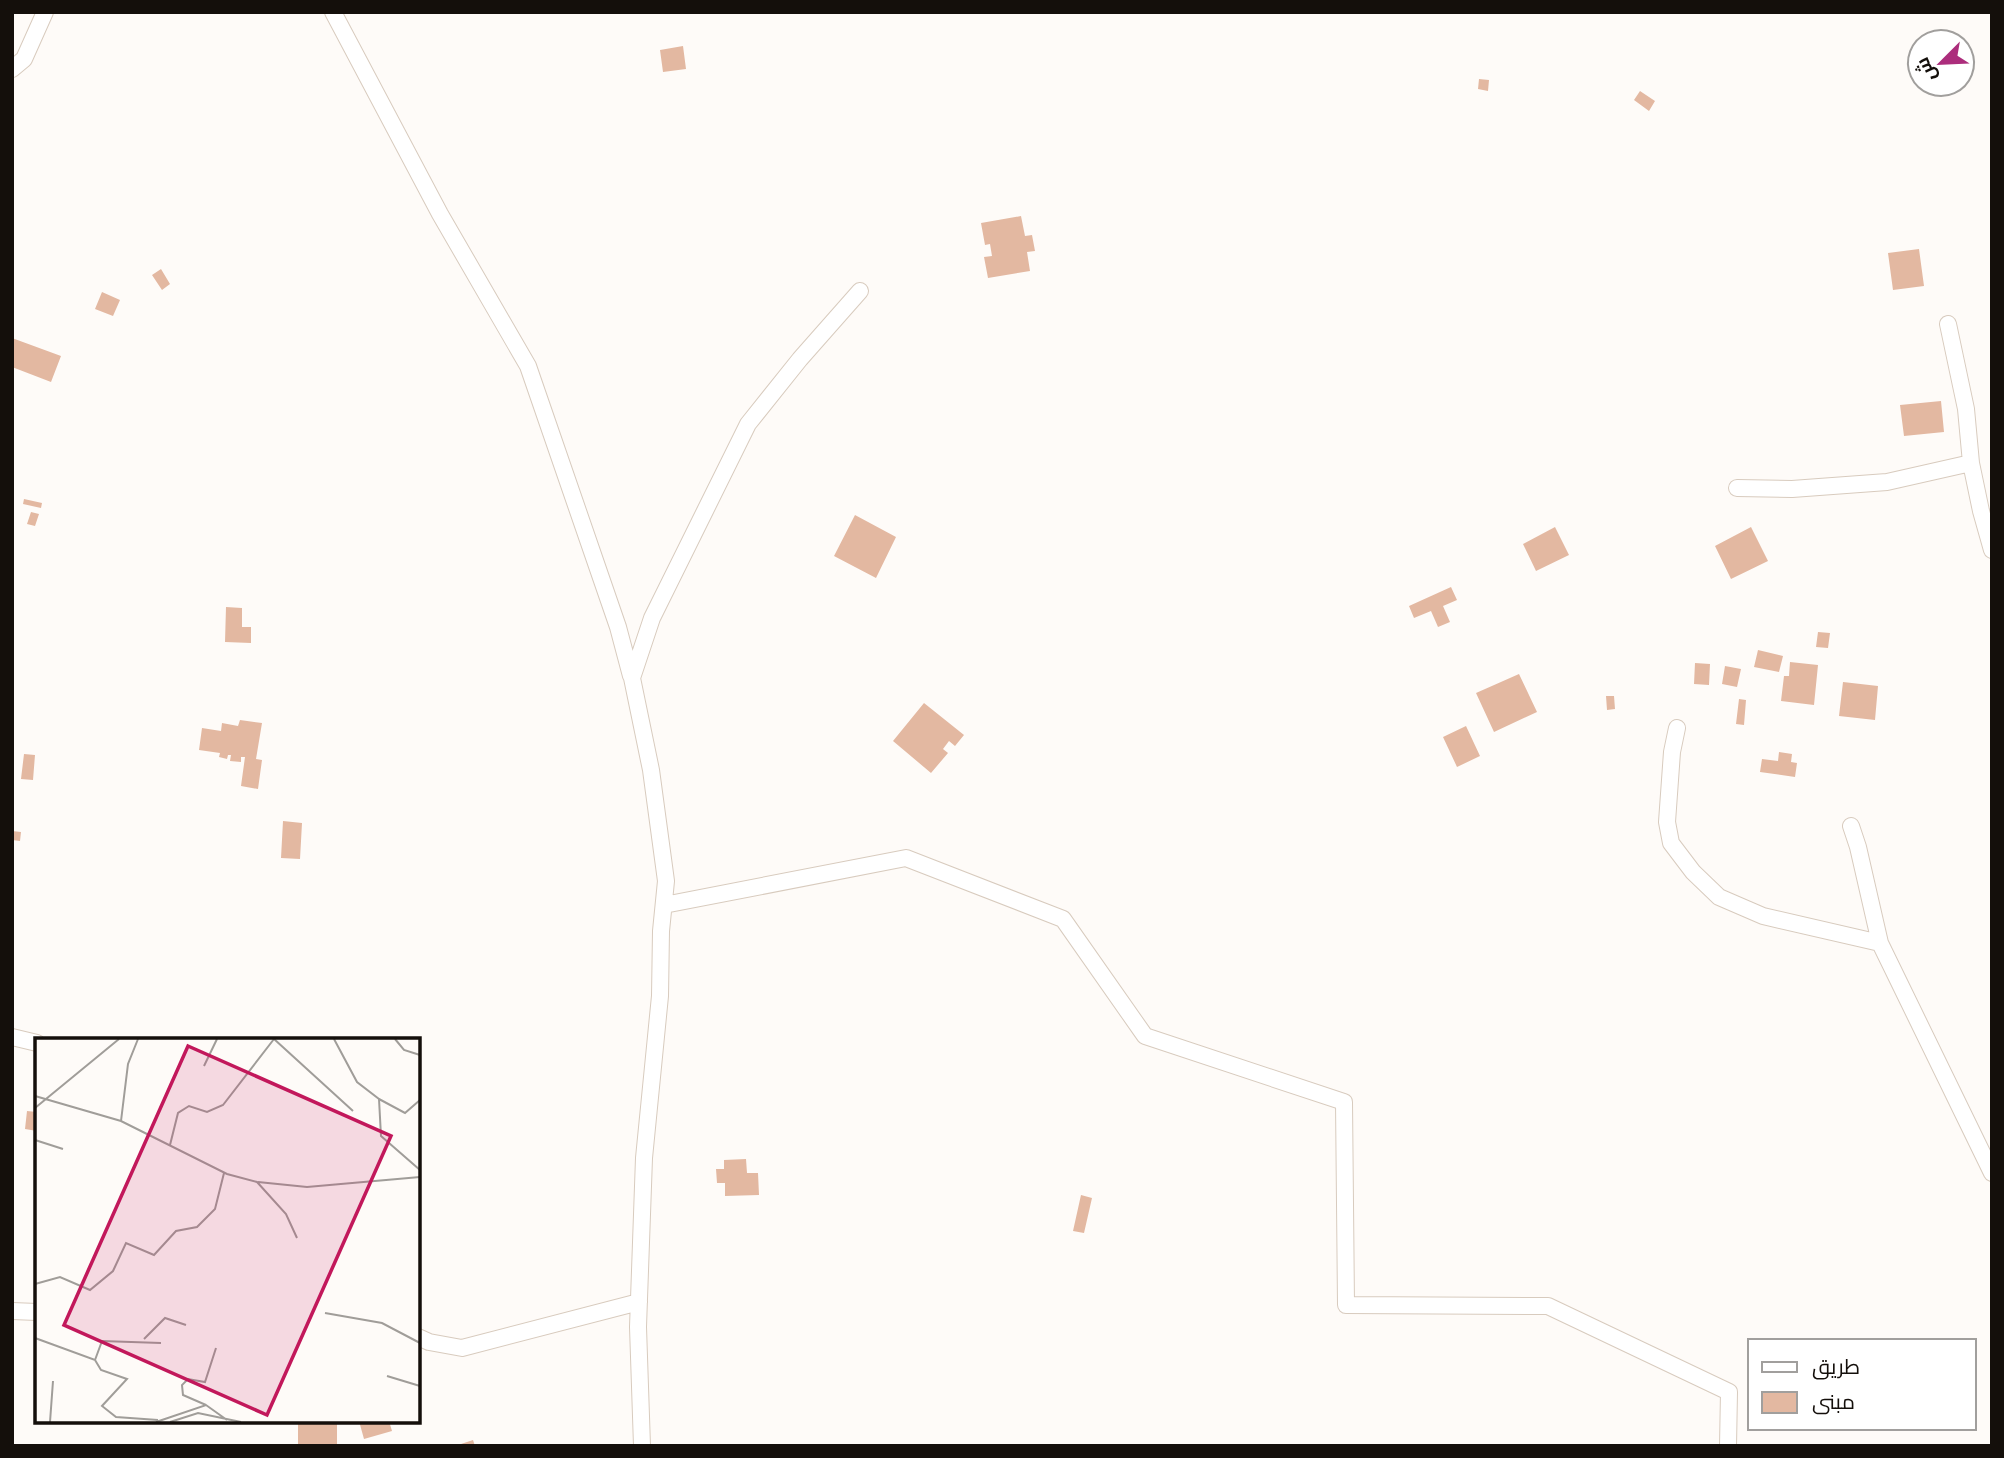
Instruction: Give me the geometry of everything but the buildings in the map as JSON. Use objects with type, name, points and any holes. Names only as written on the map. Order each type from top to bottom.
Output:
[{"type":"street","points":[[12,69],[24,59],[44,12]]},
{"type":"street","points":[[333,12],[440,214],[528,366],[618,627],[632,678],[651,771],[666,881],[660,996],[643,1158],[638,1382],[642,1446]]},
{"type":"street","points":[[632,678],[652,618],[748,424],[860,291]]},
{"type":"street","points":[[1948,324],[1965,408],[1980,511],[1992,550]]},
{"type":"street","points":[[1737,488],[1792,489],[1887,481],[1972,463]]},
{"type":"street","points":[[1678,728],[1672,752],[1667,821],[1671,843],[1693,872],[1719,897],[1763,916],[1880,943]]},
{"type":"street","points":[[1851,826],[1880,943],[1992,1173]]},
{"type":"street","points":[[664,905],[906,859],[1063,919],[1145,1036],[1344,1102],[1346,1304],[1548,1306],[1729,1392],[1728,1446]]},
{"type":"street","points":[[12,1037],[35,1043]]},
{"type":"street","points":[[420,1337],[429,1342],[462,1348],[639,1302]]},
{"type":"street","points":[[12,1311],[35,1312]]}]
